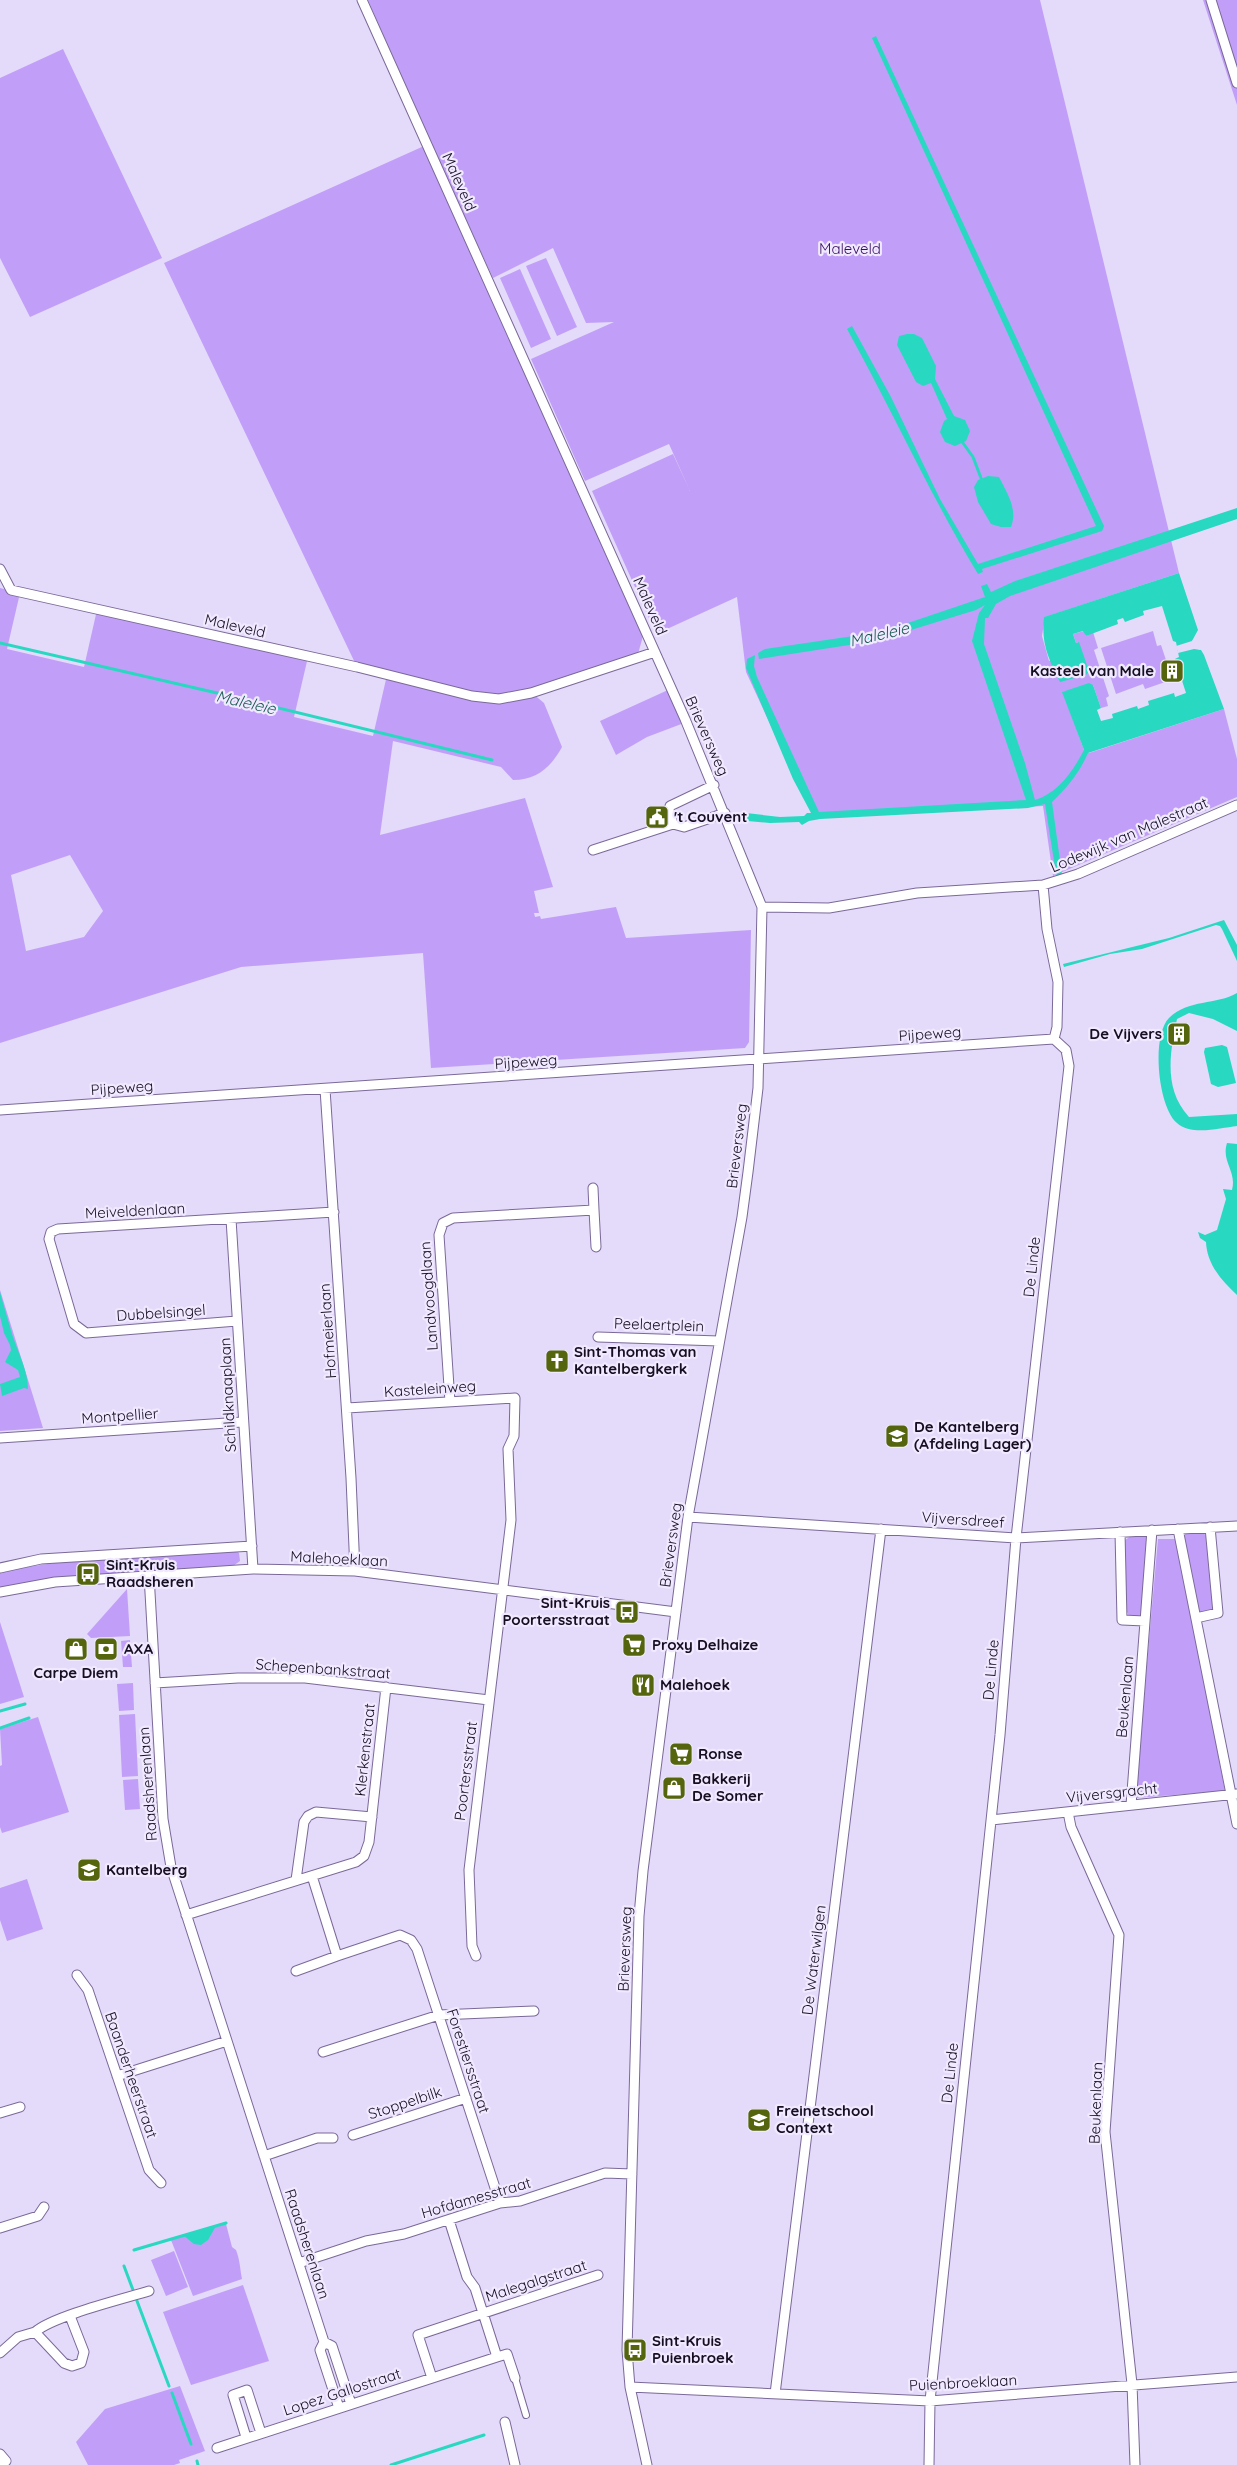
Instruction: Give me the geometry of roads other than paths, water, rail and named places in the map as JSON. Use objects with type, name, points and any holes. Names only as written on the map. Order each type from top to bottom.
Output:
[{"type":"street","name":"Maleveld","points":[[0,569],[11,590],[357,667],[472,696],[499,699],[531,693],[655,652],[362,0]]},
{"type":"street","points":[[1211,0],[1237,83]]},
{"type":"street","name":"Brieversweg","points":[[648,2465],[630,2387],[627,2350],[639,1916],[688,1518],[742,1217],[759,1060],[762,907],[714,785],[655,652]]},
{"type":"street","points":[[673,824],[669,810],[670,806],[714,785]]},
{"type":"street","name":"Lodewijk van Malestraat","points":[[762,907],[829,908],[917,893],[1043,885],[1078,874],[1237,805]]},
{"type":"street","points":[[593,850],[673,824],[684,826],[725,813]]},
{"type":"street","points":[[1043,885],[1047,929],[1058,976],[1057,1027],[1054,1039]]},
{"type":"street","name":"Pijpeweg","points":[[0,1110],[1054,1039]]},
{"type":"street","name":"De Linde","points":[[929,2465],[930,2401],[991,1820],[1016,1538],[1069,1066],[1066,1050],[1054,1039]]},
{"type":"street","name":"Hofmeierlaan","points":[[325,1089],[347,1408],[355,1571]]},
{"type":"street","points":[[593,1188],[596,1247]]},
{"type":"street","name":"Landvoogdlaan","points":[[450,1402],[439,1235],[443,1223],[453,1218],[594,1210]]},
{"type":"street","name":"Meiveldenlaan","points":[[86,1333],[74,1324],[48,1239],[51,1232],[58,1229],[334,1212]]},
{"type":"street","name":"Schildknaaplaan","points":[[231,1219],[242,1422],[253,1569]]},
{"type":"street","name":"Dubbelsingel","points":[[86,1333],[237,1321]]},
{"type":"street","name":"Peelaertplein","points":[[598,1337],[719,1341]]},
{"type":"street","name":"Kasteleinweg","points":[[347,1408],[515,1398]]},
{"type":"street","name":"Poortersstraat","points":[[476,1956],[472,1946],[470,1870],[511,1520],[508,1449],[514,1436],[515,1398]]},
{"type":"street","name":"Montpellier","points":[[0,1438],[242,1422]]},
{"type":"street","name":"Vijversdreef","points":[[688,1518],[1016,1538],[1237,1526]]},
{"type":"street","points":[[1196,1618],[1218,1613],[1210,1527]]},
{"type":"street","name":"De Waterwilgen","points":[[775,2394],[880,1529]]},
{"type":"street","points":[[1178,1529],[1234,1794],[1237,1824]]},
{"type":"street","name":"Beukenlaan","points":[[1131,1805],[1152,1530]]},
{"type":"street","points":[[1120,1532],[1122,1620],[1145,1621]]},
{"type":"street","points":[[0,1568],[41,1559],[252,1546]]},
{"type":"street","name":"Malehoeklaan","points":[[0,1592],[56,1582],[253,1569],[355,1571],[676,1612]]},
{"type":"street","name":"Raadsherenlaan","points":[[149,1576],[166,1842],[186,1915],[324,2342],[320,2350],[339,2408]]},
{"type":"street","name":"Schepenbankstraat","points":[[155,1683],[272,1678],[344,1681],[489,1700]]},
{"type":"street","name":"Klerkenstraat","points":[[186,1915],[356,1862],[364,1856],[369,1842],[386,1687]]},
{"type":"street","name":"Vijversgracht","points":[[991,1820],[1234,1794]]},
{"type":"street","name":"Klerkenstraat","points":[[296,1880],[304,1822],[308,1816],[316,1812],[372,1817]]},
{"type":"street","name":"Beukenlaan","points":[[1068,1812],[1071,1827],[1119,1935],[1106,2132],[1132,2384],[1135,2465]]},
{"type":"street","points":[[296,1971],[337,1956],[312,1876]]},
{"type":"street","name":"Forestiersstraat","points":[[337,1956],[400,1936],[411,1940],[417,1949],[500,2202]]},
{"type":"street","name":"Baanderheerstraat","points":[[77,1975],[88,1990],[149,2170],[161,2183]]},
{"type":"street","points":[[323,2052],[439,2015],[534,2011]]},
{"type":"street","points":[[117,2076],[227,2041]]},
{"type":"street","name":"Stoppelbilk","points":[[353,2134],[466,2098]]},
{"type":"street","points":[[0,2114],[20,2107]]},
{"type":"street","points":[[264,2156],[317,2138],[333,2138]]},
{"type":"street","name":"Hofdamesstraat","points":[[299,2263],[366,2241],[404,2234],[500,2202],[520,2201],[605,2173],[632,2174]]},
{"type":"street","points":[[0,2228],[38,2216],[44,2206]]},
{"type":"street","points":[[449,2220],[467,2277],[474,2288],[497,2357],[507,2354],[526,2415]]},
{"type":"street","name":"Malegalgstraat","points":[[482,2313],[598,2275]]},
{"type":"street","points":[[0,2353],[18,2337],[35,2332],[45,2325],[150,2291]]},
{"type":"street","points":[[432,2378],[418,2335],[482,2313]]},
{"type":"street","points":[[35,2332],[64,2363],[76,2366],[81,2363],[84,2352],[70,2316]]},
{"type":"street","name":"Raadsherenlaan","points":[[324,2342],[332,2346],[351,2404]]},
{"type":"street","name":"Lopez Gallostraat","points":[[217,2448],[497,2357]]},
{"type":"street","name":"Puienbroeklaan","points":[[630,2387],[930,2401],[1237,2377]]},
{"type":"street","points":[[246,2437],[233,2394],[247,2390],[261,2433]]},
{"type":"street","points":[[505,2422],[515,2465]]},
{"type":"water","points":[[876,36],[1104,526],[1102,531],[982,569],[983,572],[978,574],[960,544],[847,329],[852,326],[891,397],[940,499],[978,564],[1096,526],[872,38]]},
{"type":"water","points":[[914,334],[922,338],[936,366],[935,379],[954,416],[965,420],[970,431],[966,441],[955,446],[945,442],[940,432],[944,421],[947,419],[931,383],[923,386],[916,382],[897,345],[899,336]]},
{"type":"water","points":[[988,476],[999,477],[1008,495],[1013,514],[1011,527],[991,524],[978,502],[974,487],[978,480]]},
{"type":"water","points":[[1237,508],[1237,519],[1010,596],[996,604],[988,618],[985,618],[984,644],[1025,763],[1035,800],[1058,787],[1075,766],[1084,750],[1062,692],[1089,683],[1093,685],[1101,708],[1097,710],[1101,721],[1113,718],[1112,714],[1137,706],[1138,709],[1149,705],[1148,701],[1174,693],[1175,697],[1186,693],[1175,659],[1179,657],[1176,642],[1173,641],[1162,606],[1143,611],[1144,615],[1125,622],[1123,618],[1117,620],[1118,624],[1086,636],[1083,631],[1073,634],[1076,643],[1079,642],[1089,671],[1086,675],[1060,682],[1046,650],[1043,626],[1044,617],[1179,573],[1198,630],[1192,641],[1194,648],[1201,650],[1204,655],[1224,709],[1088,753],[1073,779],[1052,802],[1062,875],[1059,877],[1056,874],[1045,804],[1028,808],[820,819],[809,821],[802,825],[799,822],[770,823],[736,820],[736,815],[746,813],[780,817],[804,816],[807,813],[811,813],[793,779],[746,668],[747,659],[755,655],[754,666],[757,677],[819,812],[1026,800],[972,641],[979,613],[985,605],[976,610],[875,641],[759,659],[758,653],[765,649],[867,634],[905,624],[985,597],[981,586],[987,584],[991,592],[1015,581]]},
{"type":"water","points":[[1224,920],[1237,945],[1237,961],[1222,929],[1216,925],[1142,949],[1110,954],[1064,967],[1063,964],[1169,938]]},
{"type":"water","points":[[1237,993],[1237,1031],[1213,1019],[1189,1013],[1177,1019],[1172,1044],[1171,1070],[1175,1095],[1189,1117],[1237,1114],[1237,1126],[1206,1130],[1183,1127],[1170,1115],[1161,1087],[1159,1055],[1163,1027],[1169,1018],[1185,1008],[1229,997]]},
{"type":"water","points":[[1222,1045],[1227,1047],[1236,1083],[1218,1087],[1211,1084],[1204,1052],[1205,1048]]},
{"type":"water","points":[[1227,1143],[1237,1144],[1237,1295],[1216,1271],[1209,1257],[1206,1242],[1200,1238],[1198,1232],[1205,1235],[1217,1230],[1226,1199],[1223,1189],[1232,1190],[1232,1177],[1226,1156]]},
{"type":"water","points":[[0,1292],[28,1383],[28,1389],[24,1388],[2,1396],[0,1384],[20,1377],[18,1370],[5,1362],[11,1350],[0,1316]]},
{"type":"water","points":[[216,2226],[208,2240],[201,2245],[194,2244],[183,2235]]},
{"type":"waterway","points":[[963,443],[973,457],[981,478]]},
{"type":"waterway","name":"Maleleie","points":[[0,643],[217,693],[492,760]]},
{"type":"waterway","points":[[0,1711],[25,1704]]},
{"type":"waterway","points":[[0,1728],[29,1718]]},
{"type":"waterway","points":[[134,2250],[226,2223]]},
{"type":"waterway","points":[[124,2266],[133,2290]]},
{"type":"waterway","points":[[137,2301],[169,2386]]},
{"type":"waterway","points":[[172,2393],[191,2444]]},
{"type":"waterway","points":[[391,2465],[484,2435]]},
{"type":"waterway","points":[[197,2461],[198,2465]]},
{"type":"place","name":"Kasteel van Male","points":[[1172,671]]},
{"type":"place","name":"'t Couvent","points":[[657,817]]},
{"type":"place","name":"De Vijvers","points":[[1179,1034]]},
{"type":"place","name":"Sint-Thomas van Kantelbergkerk","points":[[557,1361]]},
{"type":"place","name":"De Kantelberg (Afdeling Lager)","points":[[897,1436]]},
{"type":"place","name":"Sint-Kruis Raadsheren","points":[[88,1574]]},
{"type":"place","name":"Sint-Kruis Poortersstraat","points":[[627,1612]]},
{"type":"place","name":"Proxy Delhaize","points":[[634,1645]]},
{"type":"place","name":"Carpe Diem","points":[[76,1649]]},
{"type":"place","name":"AXA","points":[[106,1649]]},
{"type":"place","name":"Malehoek","points":[[643,1685]]},
{"type":"place","name":"Ronse","points":[[681,1754]]},
{"type":"place","name":"Bakkerij De Somer","points":[[674,1788]]},
{"type":"place","name":"Kantelberg","points":[[89,1870]]},
{"type":"place","name":"Freinetschool Context","points":[[759,2120]]},
{"type":"place","name":"Sint-Kruis Puienbroek","points":[[635,2350]]}]
